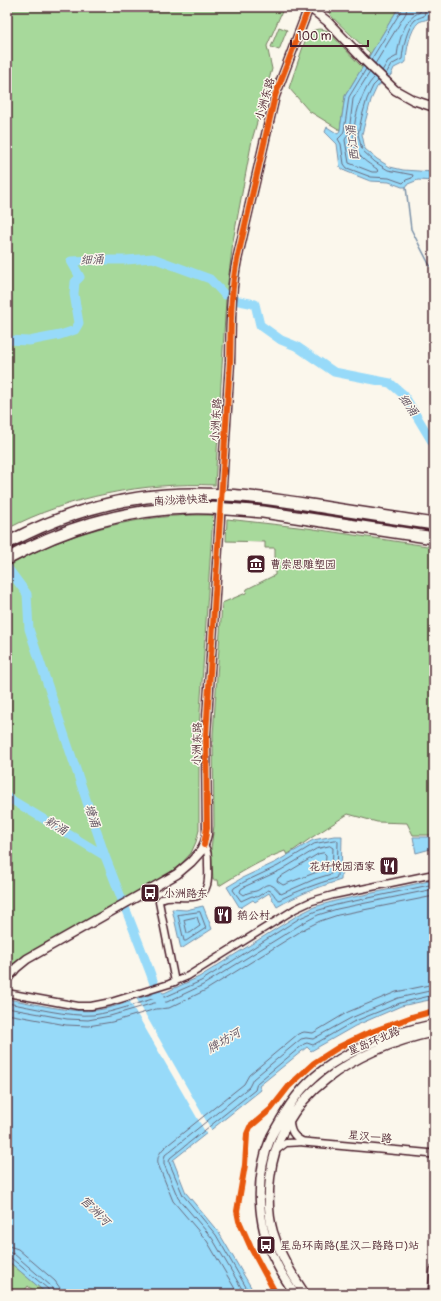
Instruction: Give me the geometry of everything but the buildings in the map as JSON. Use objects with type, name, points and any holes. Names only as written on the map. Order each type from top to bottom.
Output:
[{"type":"highway","name":"南沙港快速","points":[[7,543],[46,524],[85,511],[131,500],[172,495],[203,494],[265,499],[434,524]]},
{"type":"highway","name":"南沙港快速","points":[[7,559],[24,549],[60,533],[98,521],[153,511],[191,508],[238,509],[263,512],[434,538]]},
{"type":"main road","points":[[309,7],[332,26],[389,85],[406,97],[434,107]]},
{"type":"main road","name":"小洲东路","points":[[7,979],[16,968],[27,959],[183,870],[198,855],[204,845],[207,828],[207,727],[230,362],[232,293],[236,264],[278,86],[309,7]]},
{"type":"main road","name":"星岛环北路","points":[[295,1294],[274,1260],[261,1217],[259,1197],[264,1162],[271,1137],[285,1111],[293,1100],[310,1081],[330,1065],[361,1048],[390,1036],[434,1024]]},
{"type":"main road","name":"星岛环北路","points":[[305,1294],[284,1261],[273,1232],[270,1218],[269,1204],[271,1172],[278,1144],[290,1120],[306,1098],[325,1079],[337,1070],[377,1050],[407,1039],[434,1032]]},
{"type":"street","points":[[175,982],[159,902],[166,897],[191,897],[199,895],[203,892],[207,882],[208,852],[204,845]]},
{"type":"street","points":[[7,993],[71,1005],[85,1006],[111,1002],[175,982],[195,972],[295,909],[312,901],[333,895],[434,874]]},
{"type":"street","points":[[290,1120],[290,1129],[294,1136],[304,1142]]},
{"type":"street","name":"星汉一路","points":[[275,1152],[286,1143],[304,1142],[434,1154]]},
{"type":"street","points":[[432,1294],[434,1270]]},
{"type":"green space","points":[[7,7],[210,7],[220,10],[222,7],[284,7],[267,46],[272,69],[252,140],[233,241],[226,299],[215,485],[161,486],[108,494],[56,508],[7,529]]},
{"type":"green space","points":[[325,7],[399,7],[345,96],[340,130],[309,111],[289,88],[306,38],[313,31],[321,29],[328,31],[361,66],[370,53],[332,17]]},
{"type":"green space","points":[[279,27],[287,30],[279,50],[271,47]]},
{"type":"green space","points":[[213,515],[199,728],[199,830],[196,842],[191,853],[182,863],[168,874],[25,956],[15,963],[7,972],[7,567],[52,545],[74,536],[98,529],[145,519]]},
{"type":"green space","points":[[227,519],[307,528],[434,547],[434,835],[413,835],[407,823],[377,822],[348,814],[287,855],[285,851],[268,858],[219,886],[218,880],[213,880],[211,848],[214,826],[213,735],[222,603],[246,593],[247,589],[275,575],[275,548],[265,548],[265,542],[226,541]]},
{"type":"green space","points":[[7,1260],[47,1294],[37,1294],[28,1286],[22,1294],[7,1294]]},
{"type":"water","name":"西江涌","points":[[399,7],[430,7],[428,19],[419,22],[413,30],[408,47],[406,62],[394,68],[391,75],[377,87],[371,100],[362,134],[365,149],[390,167],[403,170],[434,172],[434,181],[418,180],[408,184],[406,187],[389,182],[370,181],[345,171],[340,167],[337,144],[325,132],[327,127],[338,134],[340,130],[345,96]]},
{"type":"water","points":[[342,836],[341,880],[324,885],[277,907],[269,893],[255,902],[253,900],[240,908],[227,887],[276,862],[313,840]]},
{"type":"water","points":[[413,837],[434,837],[434,848],[416,853]]},
{"type":"water","points":[[434,880],[434,999],[401,1006],[355,1026],[311,1051],[307,1047],[259,1086],[261,1090],[173,1160],[186,1193],[219,1233],[255,1294],[47,1294],[7,1260],[7,999],[53,1008],[88,1011],[113,1007],[157,993],[156,982],[160,992],[164,993],[199,977],[298,915],[314,907],[335,901]]},
{"type":"water","points":[[203,906],[212,929],[181,949],[172,909],[186,910]]},
{"type":"pier","points":[[136,998],[212,1131],[207,1135],[130,1002]]},
{"type":"waterway","points":[[406,187],[411,229],[429,264],[434,270]]},
{"type":"waterway","name":"细涌","points":[[7,340],[29,341],[60,335],[75,330],[79,323],[74,294],[75,282],[80,277],[71,261],[153,258],[210,279],[225,295]]},
{"type":"waterway","name":"细涌","points":[[234,300],[255,304],[260,325],[281,340],[296,346],[334,372],[390,383],[404,395],[434,445]]},
{"type":"waterway","name":"塘涌","points":[[7,567],[27,594],[29,629],[105,856],[161,1004]]},
{"type":"waterway","name":"新涌","points":[[7,797],[105,856]]},
{"type":"cycle path","points":[[204,845],[207,828],[206,734],[230,362],[233,286],[237,260],[275,96],[309,7]]},
{"type":"cycle path","points":[[276,1294],[251,1248],[239,1221],[237,1211],[245,1165],[247,1134],[250,1127],[271,1109],[289,1086],[314,1063],[339,1047],[366,1034],[412,1017],[434,1011]]},
{"type":"place","name":"曹崇思雕塑园","points":[[256,564]]},
{"type":"place","name":"花好悦园酒家","points":[[389,866]]},
{"type":"place","name":"小洲路东","points":[[150,893]]},
{"type":"place","name":"鹅公村","points":[[223,915]]},
{"type":"place","name":"星岛环南路(星汉二路路口)站","points":[[266,1245]]},
{"type":"water label","name":"牌坊河","points":[[224,1041]]},
{"type":"water label","name":"官洲河","points":[[95,1211]]}]
